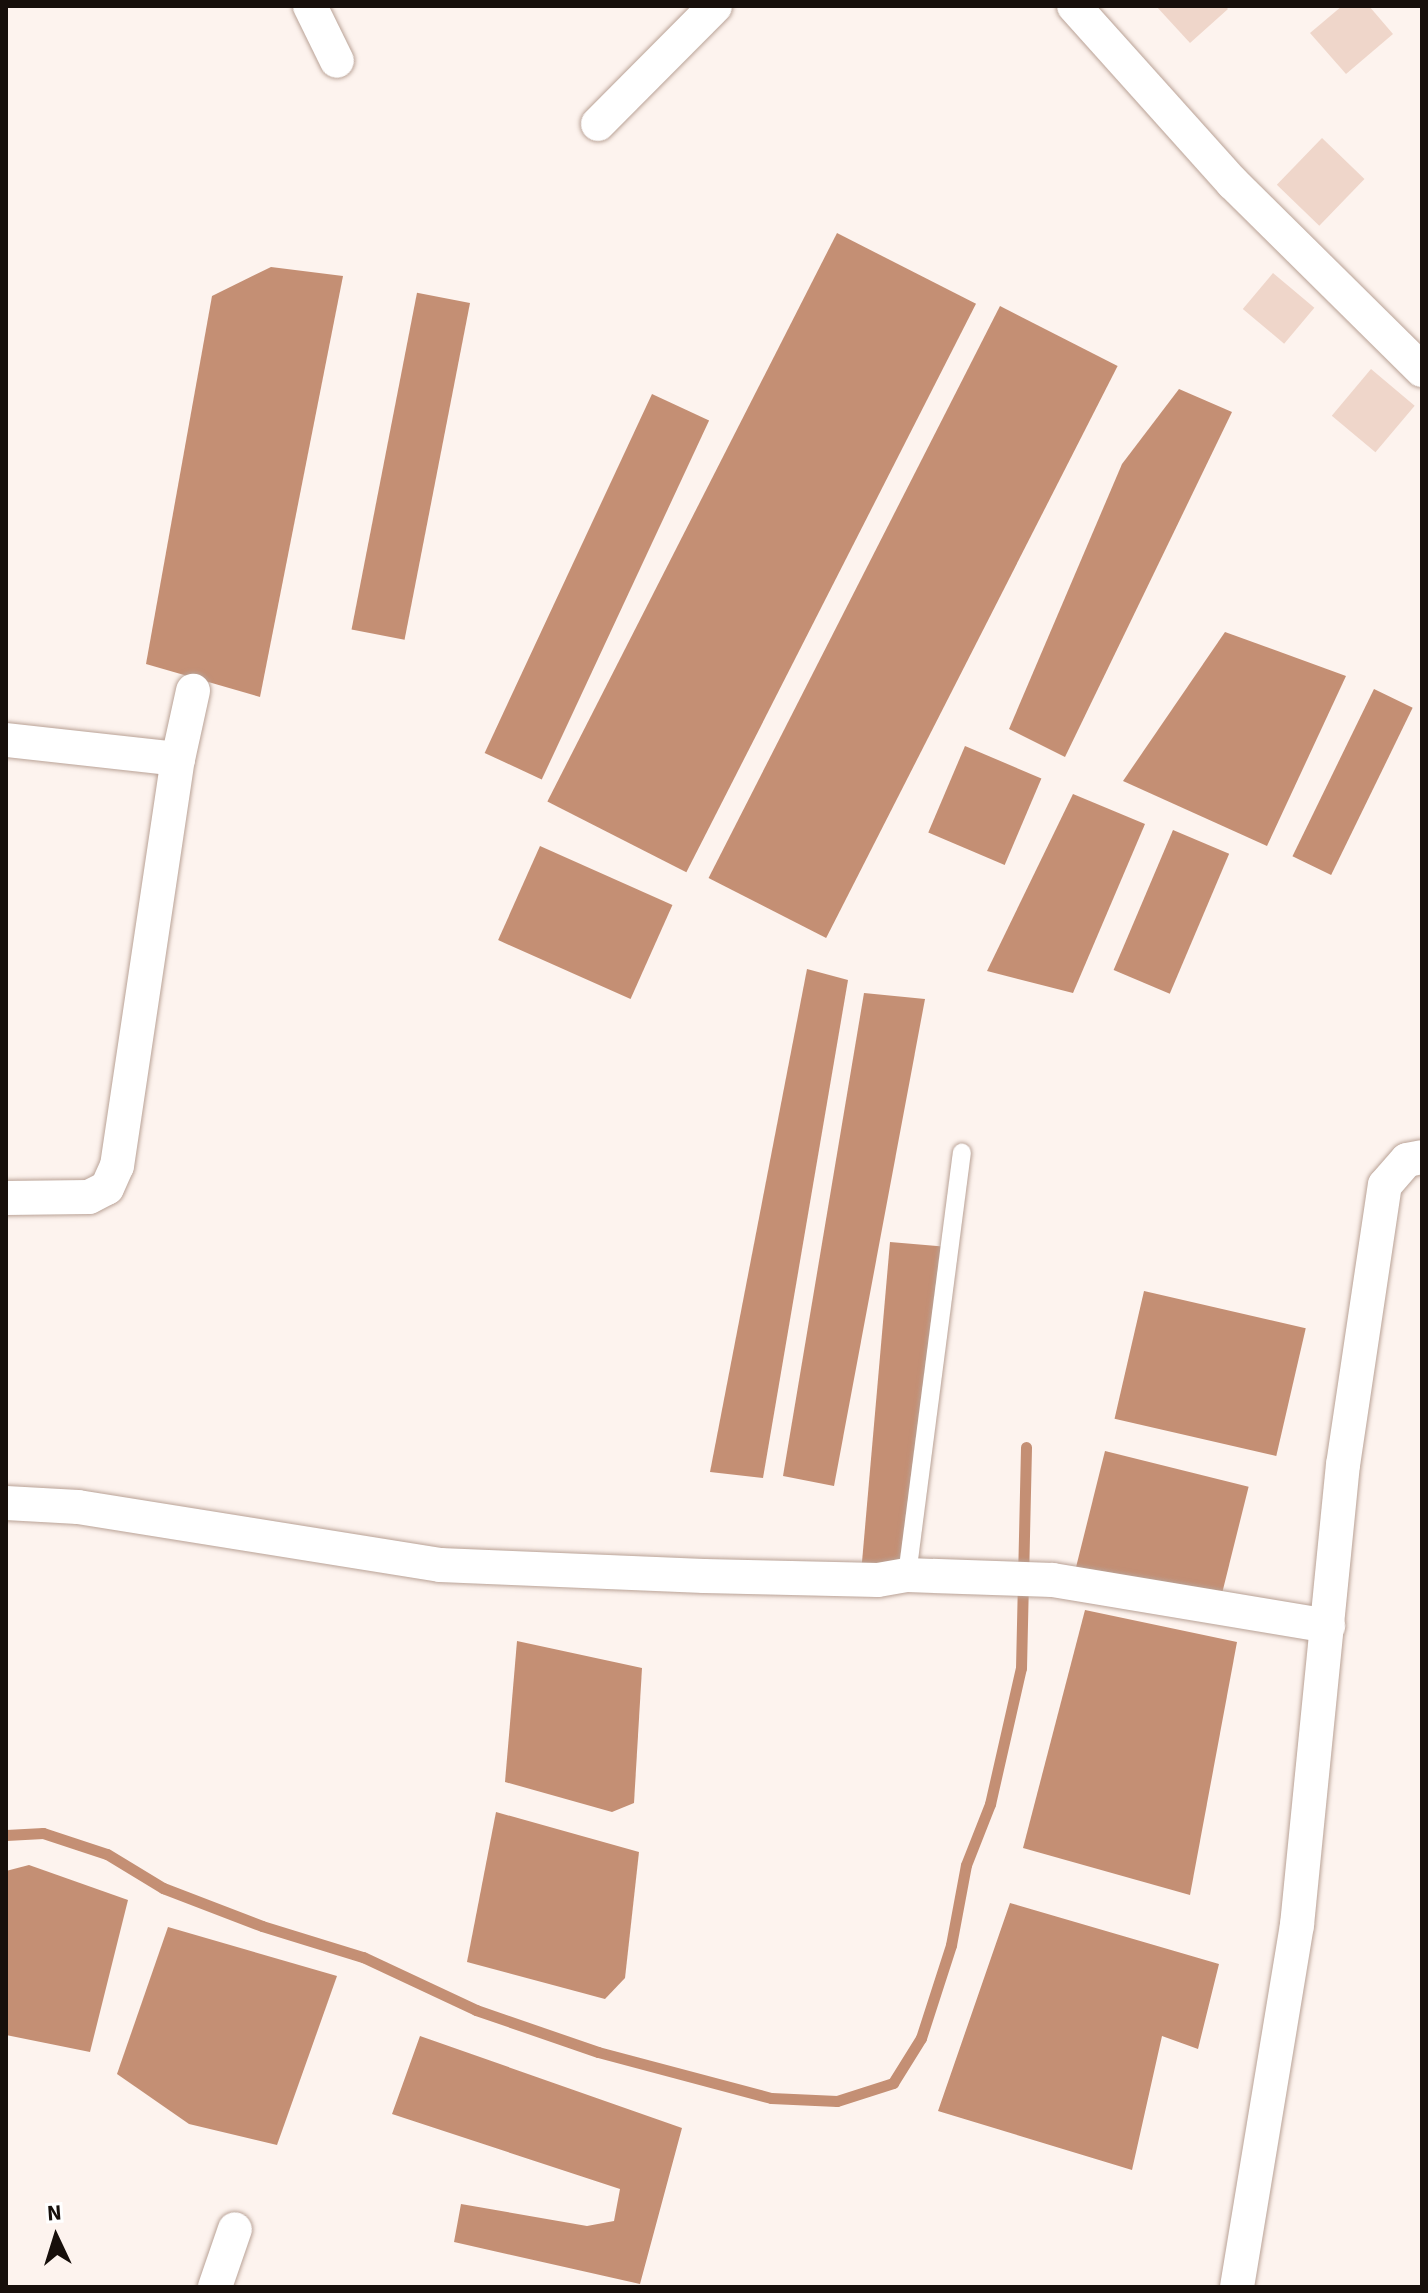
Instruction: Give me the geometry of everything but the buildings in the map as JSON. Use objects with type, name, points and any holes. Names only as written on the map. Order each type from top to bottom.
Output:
[{"type":"street","points":[[310,6],[337,61]]},
{"type":"street","points":[[598,124],[715,6]]},
{"type":"street","points":[[1074,6],[1233,183],[1422,370]]},
{"type":"street","points":[[6,1198],[89,1197],[107,1188],[117,1166],[178,759],[193,691]]},
{"type":"street","points":[[6,740],[178,759]]},
{"type":"street","points":[[1237,2287],[1297,1925],[1343,1465],[1385,1185],[1407,1160],[1422,1157]]},
{"type":"street","points":[[6,1503],[78,1507],[440,1565],[831,1579],[878,1580],[907,1575],[1053,1580],[1328,1626]]},
{"type":"street","points":[[215,2287],[235,2229]]},
{"type":"lane","points":[[907,1575],[962,1153]]},
{"type":"shaded area","points":[[837,233],[976,304],[686,872],[547,801]]},
{"type":"shaded area","points":[[271,267],[343,276],[260,697],[146,664],[212,296]]},
{"type":"shaded area","points":[[417,293],[470,303],[405,640],[352,629]]},
{"type":"shaded area","points":[[1000,306],[1118,366],[826,938],[709,878]]},
{"type":"shaded area","points":[[1179,389],[1232,412],[1065,757],[1009,729],[1122,464]]},
{"type":"shaded area","points":[[652,394],[709,421],[542,780],[485,753]]},
{"type":"shaded area","points":[[1225,632],[1346,676],[1267,846],[1123,781]]},
{"type":"shaded area","points":[[1374,689],[1413,708],[1331,875],[1292,856]]},
{"type":"shaded area","points":[[965,746],[1041,778],[1005,865],[928,833]]},
{"type":"shaded area","points":[[1073,794],[1145,824],[1073,993],[987,971]]},
{"type":"shaded area","points":[[1173,830],[1229,854],[1170,994],[1114,970]]},
{"type":"shaded area","points":[[540,846],[672,905],[631,999],[498,940]]},
{"type":"shaded area","points":[[807,969],[848,980],[763,1478],[710,1472]]},
{"type":"shaded area","points":[[864,993],[925,999],[834,1486],[783,1476]]},
{"type":"shaded area","points":[[890,1242],[943,1247],[914,1574],[861,1570]]},
{"type":"shaded area","points":[[1144,1291],[1306,1328],[1276,1456],[1115,1419]]},
{"type":"shaded area","points":[[1105,1451],[1249,1487],[1218,1608],[1075,1572]]},
{"type":"shaded area","points":[[1085,1610],[1237,1642],[1190,1895],[1023,1848]]},
{"type":"shaded area","points":[[517,1641],[642,1668],[634,1803],[612,1812],[505,1782]]},
{"type":"shaded area","points":[[496,1812],[639,1852],[625,1978],[605,1999],[467,1962]]},
{"type":"shaded area","points":[[29,1865],[128,1900],[90,2052],[6,2035],[6,1871]]},
{"type":"shaded area","points":[[1010,1903],[1219,1964],[1198,2049],[1162,2036],[1132,2170],[938,2111]]},
{"type":"shaded area","points":[[168,1927],[337,1976],[277,2145],[189,2124],[117,2074]]},
{"type":"shaded area","points":[[420,2036],[682,2128],[640,2284],[454,2242],[461,2204],[587,2226],[614,2221],[620,2189],[392,2114]]},
{"type":"waterway","points":[[6,1835],[43,1833],[107,1854],[163,1888],[262,1926],[363,1957],[476,2010],[598,2052],[771,2098],[837,2101],[893,2083],[921,2038],[951,1945],[966,1865],[990,1804],[1021,1668],[1026,1447]]}]
